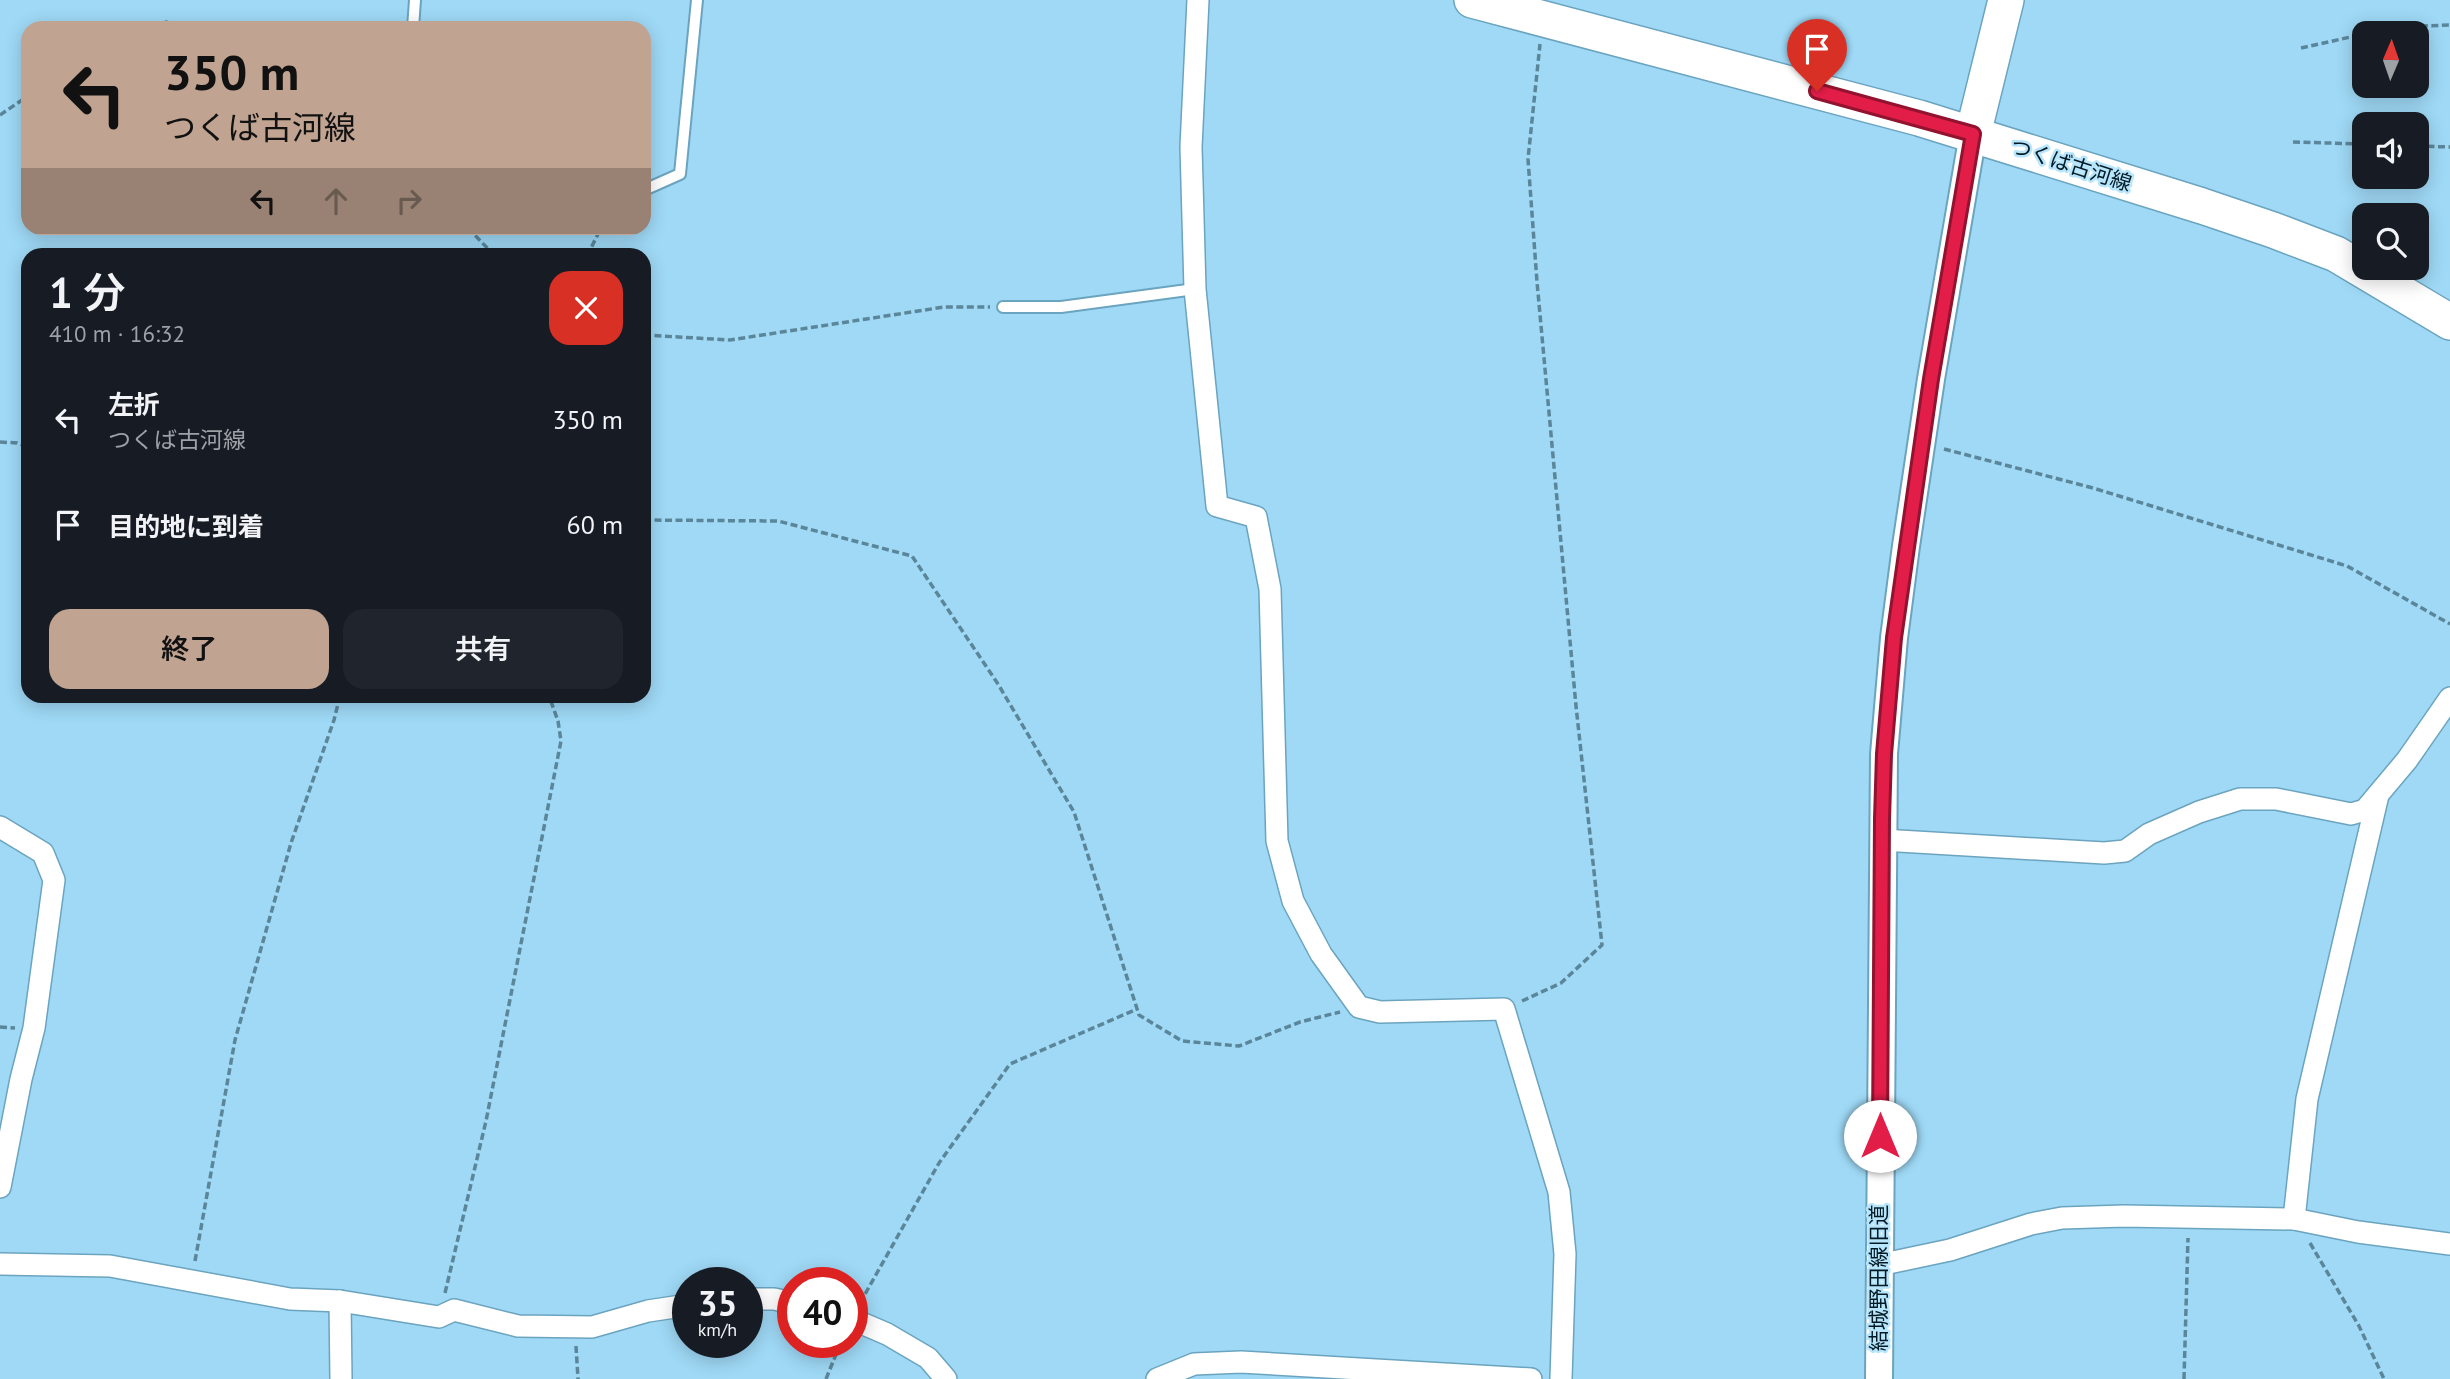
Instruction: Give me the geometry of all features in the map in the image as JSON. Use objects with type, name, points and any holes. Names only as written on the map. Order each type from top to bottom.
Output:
[{"type":"main road","name":"つくば古河線","points":[[1472,0],[1973,134],[2214,210],[2323,249],[2373,275],[2450,322]]},
{"type":"main road","points":[[1973,134],[2006,0]]},
{"type":"street","points":[[1198,0],[1191,147],[1195,289],[1217,506],[1256,517],[1270,589],[1277,841],[1293,901],[1321,954],[1359,1007],[1380,1012],[1504,1009],[1559,1192],[1565,1254],[1561,1379]]},
{"type":"street","name":"結城野田線旧道","points":[[1879,1379],[1884,754],[1894,638],[1921,443],[1973,134]]},
{"type":"street","points":[[1882,840],[2104,853],[2125,851],[2149,834],[2199,812],[2240,799],[2276,799],[2351,814],[2365,810],[2407,760],[2450,698]]},
{"type":"street","points":[[2294,1219],[2307,1100],[2379,793]]},
{"type":"street","points":[[0,827],[43,853],[54,880],[34,1028],[0,1187]]},
{"type":"street","points":[[1879,1265],[1950,1250],[2031,1224],[2062,1218],[2294,1219],[2358,1233],[2450,1244]]},
{"type":"street","points":[[0,1264],[110,1266],[290,1299],[340,1301],[439,1317],[454,1310],[518,1326],[592,1326],[672,1307]]},
{"type":"street","points":[[340,1301],[341,1379]]},
{"type":"street","points":[[868,1321],[928,1358],[946,1379]]},
{"type":"street","points":[[1157,1379],[1194,1364],[1241,1362],[1531,1379]]},
{"type":"lane","points":[[414,21],[415,0]]},
{"type":"lane","points":[[651,187],[680,174],[697,0]]},
{"type":"lane","points":[[1003,307],[1061,307],[1195,289]]},
{"type":"path","points":[[1504,1009],[1561,983],[1602,945],[1574,693],[1528,159],[1543,19]]},
{"type":"path","points":[[2429,26],[2450,25]]},
{"type":"path","points":[[2301,48],[2352,37]]},
{"type":"path","points":[[0,115],[21,101]]},
{"type":"path","points":[[2293,142],[2352,144]]},
{"type":"path","points":[[2429,146],[2450,147]]},
{"type":"path","points":[[475,235],[487,248]]},
{"type":"path","points":[[651,335],[730,340],[944,307],[1003,307]]},
{"type":"path","points":[[0,442],[21,444]]},
{"type":"path","points":[[1921,443],[2093,488],[2347,566],[2450,624]]},
{"type":"path","points":[[651,520],[778,521],[912,556],[998,684],[1074,812],[1139,1015],[1182,1041],[1238,1046],[1300,1022],[1359,1007]]},
{"type":"path","points":[[192,1280],[235,1040],[290,843],[338,703]]},
{"type":"path","points":[[439,1317],[486,1121],[561,741],[551,703]]},
{"type":"path","points":[[868,1290],[939,1163],[1010,1064],[1137,1009]]},
{"type":"path","points":[[2185,1379],[2189,1217]]},
{"type":"path","points":[[2294,1219],[2359,1325],[2384,1379]]},
{"type":"path","points":[[575,1327],[578,1379]]},
{"type":"path","points":[[826,1379],[835,1358]]},
{"type":"route","points":[[1817,91],[1973,134],[1931,379],[1894,638],[1884,754],[1882,819],[1880,1136]]}]
